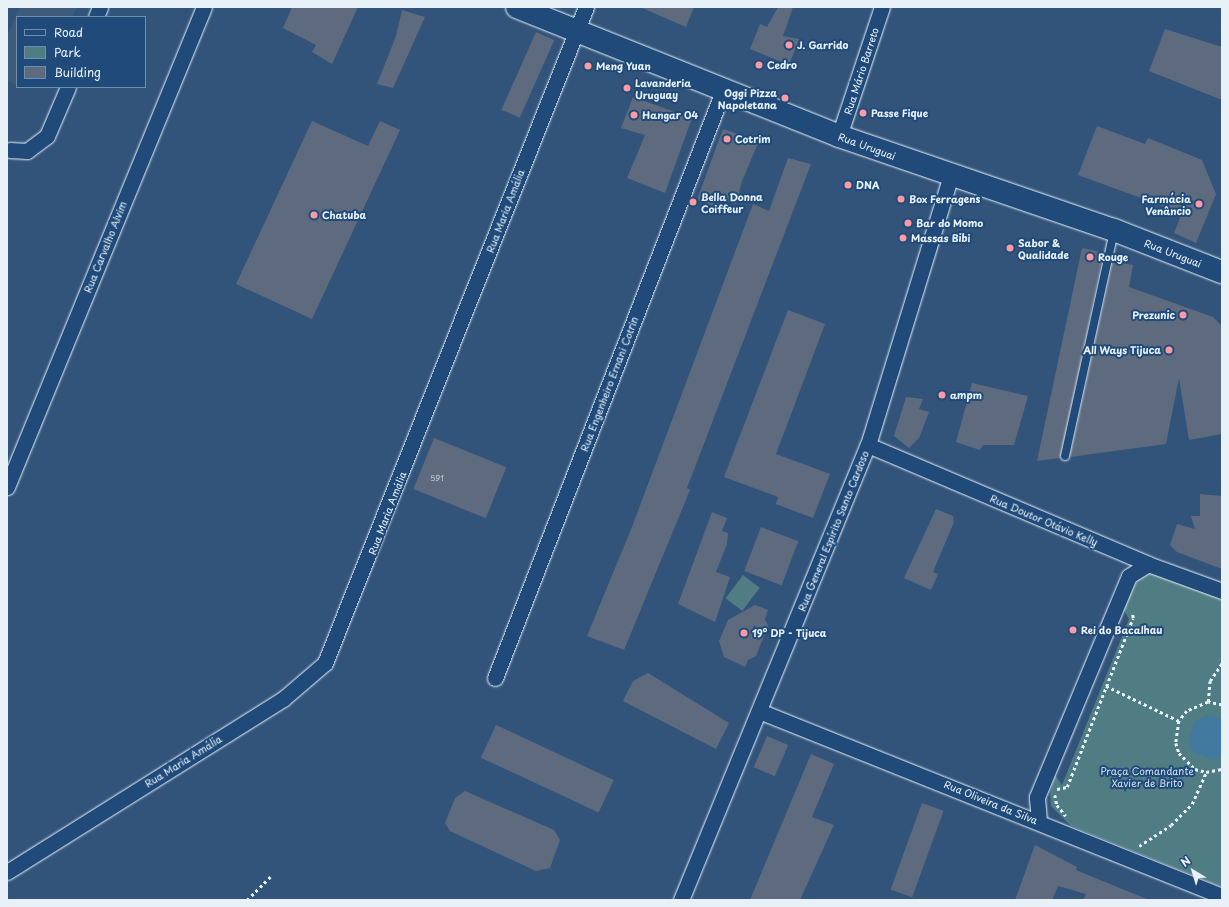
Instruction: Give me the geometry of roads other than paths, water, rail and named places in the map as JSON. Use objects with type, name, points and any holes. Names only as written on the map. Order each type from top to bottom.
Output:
[{"type":"main road","name":"Rua Uruguai","points":[[517,7],[577,30],[723,91],[839,136],[1114,230],[1222,272]]},
{"type":"street","name":"Rua Carvalho Alvim","points":[[7,487],[204,7]]},
{"type":"street","name":"Rua Maria Amália","points":[[7,872],[283,699],[325,663],[586,7]]},
{"type":"street","name":"Rua Mário Barreto","points":[[839,136],[882,7]]},
{"type":"street","points":[[10,150],[27,151],[47,136],[68,88]]},
{"type":"street","name":"Rua Engenheiro Ernani Cotrin","points":[[495,678],[723,91]]},
{"type":"street","name":"Rua General Espírito Santo Cardoso","points":[[682,900],[868,445],[951,175]]},
{"type":"street","name":"Rua Doutor Otávio Kelly","points":[[868,445],[1148,564],[1222,591]]},
{"type":"street","points":[[1039,821],[1037,797],[1129,576],[1148,564]]},
{"type":"street","name":"Rua Oliveira da Silva","points":[[760,711],[1039,821],[1222,896]]},
{"type":"lane","points":[[1065,456],[1114,230]]},
{"type":"place","name":"J. Garrido","points":[[789,45]]},
{"type":"place","name":"Cedro","points":[[759,65]]},
{"type":"place","name":"Meng Yuan","points":[[588,66]]},
{"type":"place","name":"Lavanderia Uruguay","points":[[627,88]]},
{"type":"place","name":"Oggi Pizza Napoletana","points":[[785,98]]},
{"type":"place","name":"Passe Fique","points":[[863,113]]},
{"type":"place","name":"Hangar 04","points":[[634,115]]},
{"type":"place","name":"Cotrim","points":[[727,139]]},
{"type":"place","name":"DNA","points":[[848,185]]},
{"type":"place","name":"Box Ferragens","points":[[901,199]]},
{"type":"place","name":"Bella Donna Coiffeur","points":[[693,202]]},
{"type":"place","name":"Farmácia Venâncio","points":[[1199,204]]},
{"type":"place","name":"Chatuba","points":[[314,215]]},
{"type":"place","name":"Bar do Momo","points":[[908,223]]},
{"type":"place","name":"Massas Bibi","points":[[903,238]]},
{"type":"place","name":"Sabor & Qualidade","points":[[1010,248]]},
{"type":"place","name":"Rouge","points":[[1090,257]]},
{"type":"place","name":"Prezunic","points":[[1183,315]]},
{"type":"place","name":"All Ways Tijuca","points":[[1169,350]]},
{"type":"place","name":"ampm","points":[[942,395]]},
{"type":"place","name":"Rei do Bacalhau","points":[[1073,630]]},
{"type":"place","name":"19º DP - Tijuca","points":[[744,633]]},
{"type":"park label","name":"Praça Comandante Xavier de Brito","points":[[1147,776]]}]
